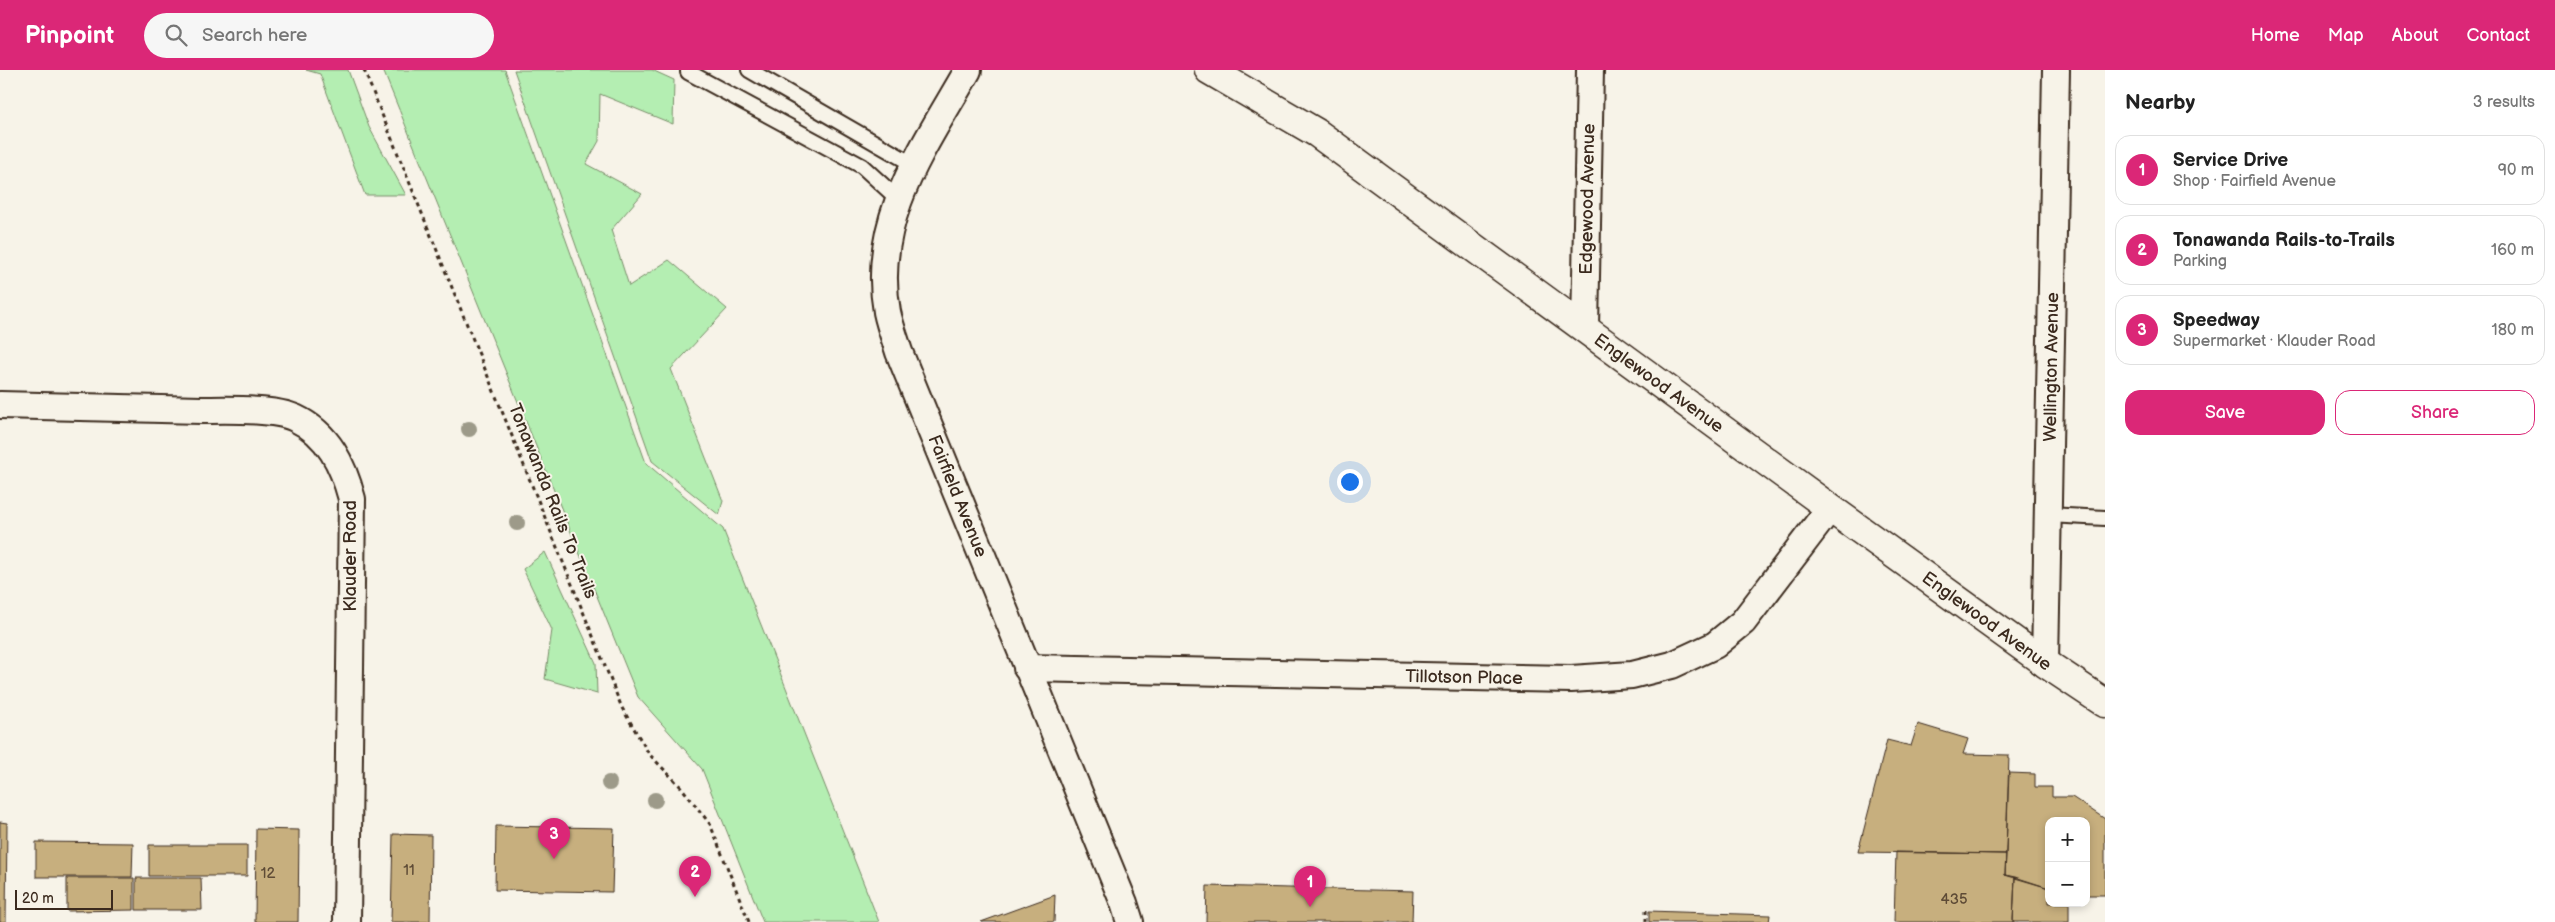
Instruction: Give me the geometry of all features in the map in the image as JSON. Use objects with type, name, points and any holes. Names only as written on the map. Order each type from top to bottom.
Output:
[{"type":"street","name":"Fairfield Avenue","points":[[968,70],[903,184],[889,227],[884,271],[887,312],[899,352],[1124,903],[1130,922]]},
{"type":"street","name":"Englewood Avenue","points":[[1209,70],[1317,133],[1830,508],[2045,663],[2105,703]]},
{"type":"street","name":"Edgewood Avenue","points":[[1585,328],[1590,70]]},
{"type":"street","name":"Wellington Avenue","points":[[2045,663],[2056,70]]},
{"type":"street","name":"Klauder Road","points":[[0,406],[237,410],[287,415],[311,428],[331,448],[344,468],[352,499],[347,922]]},
{"type":"street","name":"Tillotson Place","points":[[1027,668],[1571,679],[1632,675],[1672,665],[1715,645],[1743,622],[1830,508]]},
{"type":"lane","points":[[689,70],[688,72],[862,166],[898,199]]},
{"type":"lane","points":[[749,70],[914,165]]},
{"type":"lane","points":[[2048,516],[2105,518]]},
{"type":"path","name":"Tonawanda Rails To Trails","points":[[364,70],[622,708],[649,754],[681,787],[710,824],[750,922]]},
{"type":"path","points":[[1646,909],[1646,922]]},
{"type":"green space","points":[[306,70],[348,70],[369,127],[406,195],[365,195],[320,74]]},
{"type":"green space","points":[[383,70],[505,70],[646,463],[723,529],[879,922],[763,922],[702,769],[638,697]]},
{"type":"green space","points":[[514,70],[652,70],[674,80],[673,124],[600,94],[599,141],[586,164],[642,194],[611,230],[629,286],[669,260],[727,309],[671,369],[723,501],[719,515],[652,461]]},
{"type":"green space","points":[[545,552],[596,663],[597,694],[545,679],[552,630],[523,569]]},
{"type":"building","points":[[1918,724],[1968,739],[1963,754],[2009,755],[2006,854],[1858,852],[1887,740],[1911,746]]},
{"type":"building","points":[[2009,773],[2035,774],[2035,787],[2052,787],[2052,797],[2072,797],[2105,819],[2105,895],[2090,895],[2090,817],[2045,817],[2045,887],[2005,875]]},
{"type":"building","points":[[0,822],[7,823],[6,922],[0,922]]},
{"type":"building","points":[[496,826],[614,828],[612,892],[495,890]]},
{"type":"building","points":[[256,829],[299,830],[298,922],[255,922]]},
{"type":"building","points":[[393,834],[431,835],[430,922],[391,922]]},
{"type":"building","points":[[36,842],[133,843],[132,877],[36,877]]},
{"type":"building","points":[[149,845],[247,845],[247,876],[149,876]]},
{"type":"building","points":[[1896,852],[2006,854],[2005,875],[2015,877],[2013,922],[1894,922]]},
{"type":"building","points":[[2015,877],[2045,887],[2045,907],[2069,907],[2069,922],[2013,922]]},
{"type":"building","points":[[67,878],[134,878],[134,910],[67,911]]},
{"type":"building","points":[[136,878],[201,878],[202,910],[136,910]]},
{"type":"building","points":[[1207,886],[1413,891],[1412,922],[1206,922]]},
{"type":"building","points":[[1055,895],[1054,922],[981,922]]},
{"type":"building","points":[[1649,911],[1770,915],[1769,922],[1649,922]]},
{"type":"place","name":"Speedway","points":[[554,859]]},
{"type":"place","name":"Tonawanda Rails-to-Trails","points":[[695,897]]},
{"type":"place","name":"Service Drive","points":[[1310,907]]}]
